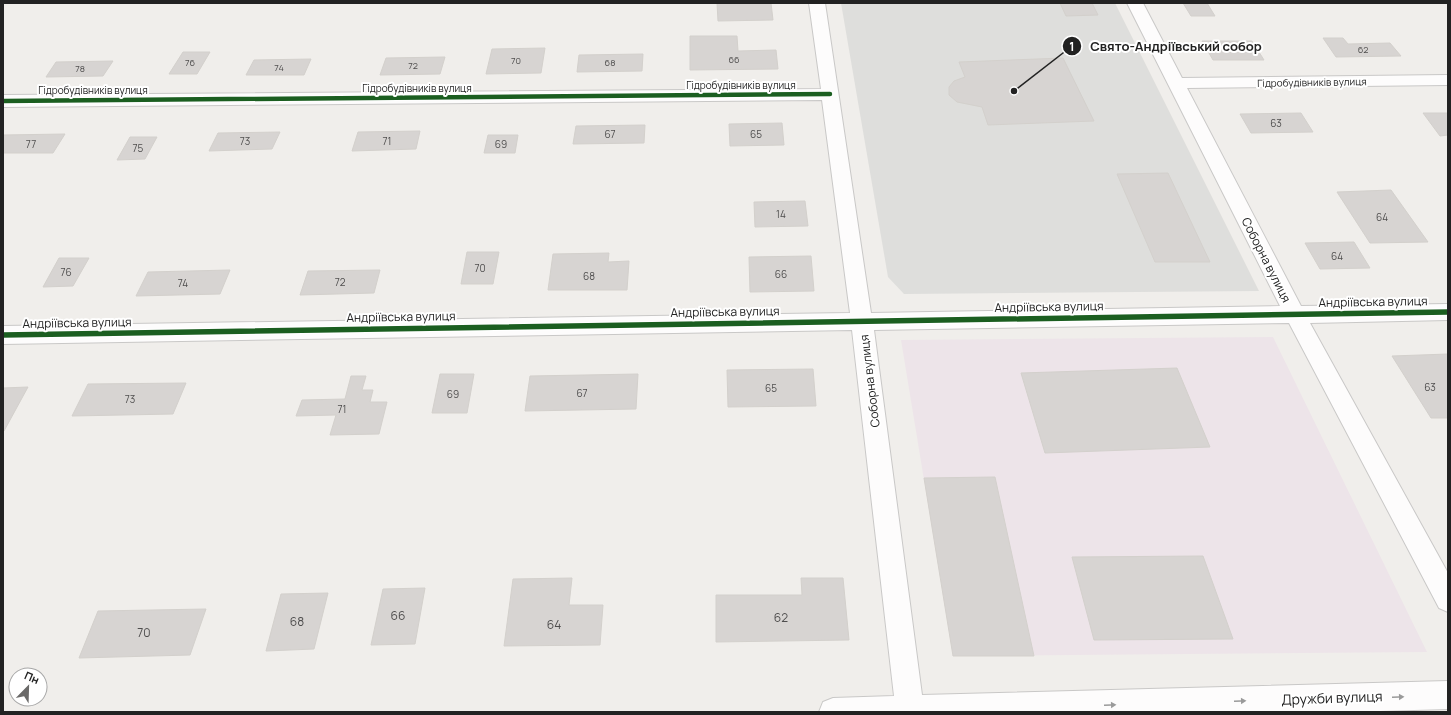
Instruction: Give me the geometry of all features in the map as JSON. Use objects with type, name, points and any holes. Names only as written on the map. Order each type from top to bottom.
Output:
[{"type":"street","name":"Соборна вулиця","points":[[817,3],[862,321],[910,711]]},
{"type":"street","name":"Соборна вулиця","points":[[1135,3],[1295,315],[1448,598]]},
{"type":"street","name":"Гідробудівників вулиця","points":[[1176,83],[1448,80]]},
{"type":"street","name":"Гідробудівників вулиця","points":[[3,101],[830,94]]},
{"type":"street","name":"Андріївська вулиця","points":[[3,335],[1448,312]]},
{"type":"street","name":"Дружби вулиця","points":[[833,712],[1448,695]]},
{"type":"shaded area","points":[[841,3],[1115,3],[1259,291],[904,294],[888,277]]},
{"type":"shaded area","points":[[1273,337],[1427,652],[953,656],[901,340]]},
{"type":"building","points":[[717,3],[771,3],[773,20],[718,21]]},
{"type":"building","points":[[1060,3],[1092,3],[1098,15],[1066,16]]},
{"type":"building","points":[[1183,3],[1207,3],[1215,16],[1191,16]]},
{"type":"building","points":[[690,36],[737,36],[738,51],[776,50],[778,69],[690,70]]},
{"type":"building","points":[[1323,38],[1343,38],[1348,44],[1390,43],[1401,56],[1336,57]]},
{"type":"building","points":[[1202,41],[1252,41],[1264,60],[1213,60]]},
{"type":"building","points":[[545,48],[541,73],[486,74],[492,49]]},
{"type":"building","points":[[183,52],[210,52],[197,74],[169,74]]},
{"type":"building","points":[[643,54],[642,71],[577,72],[579,55]]},
{"type":"building","points":[[445,57],[440,74],[380,75],[386,58]]},
{"type":"building","points":[[1063,58],[1094,121],[988,125],[982,107],[957,102],[949,95],[949,87],[954,81],[965,77],[959,62]]},
{"type":"building","points":[[311,59],[304,75],[246,75],[254,60]]},
{"type":"building","points":[[113,61],[103,76],[46,77],[56,62]]},
{"type":"building","points":[[1301,113],[1313,132],[1251,133],[1240,114]]},
{"type":"building","points":[[1423,113],[1448,113],[1448,135],[1440,136]]},
{"type":"building","points":[[782,123],[784,145],[730,146],[729,124]]},
{"type":"building","points":[[645,125],[644,143],[573,144],[576,126]]},
{"type":"building","points":[[420,131],[416,149],[352,151],[358,132]]},
{"type":"building","points":[[280,132],[272,149],[209,151],[218,133]]},
{"type":"building","points":[[65,134],[53,153],[3,153],[3,135]]},
{"type":"building","points":[[488,135],[518,135],[515,153],[484,153]]},
{"type":"building","points":[[130,137],[157,137],[145,159],[117,160]]},
{"type":"building","points":[[1168,173],[1210,262],[1155,262],[1117,174]]},
{"type":"building","points":[[1391,190],[1428,242],[1370,243],[1337,192]]},
{"type":"building","points":[[805,201],[808,226],[755,227],[754,202]]},
{"type":"building","points":[[1354,242],[1370,268],[1320,269],[1305,243]]},
{"type":"building","points":[[467,252],[499,252],[493,284],[461,284]]},
{"type":"building","points":[[609,253],[608,262],[629,261],[627,290],[548,290],[553,254]]},
{"type":"building","points":[[811,256],[814,291],[750,292],[749,257]]},
{"type":"building","points":[[59,258],[89,258],[73,286],[43,287]]},
{"type":"building","points":[[230,270],[220,294],[136,296],[148,272]]},
{"type":"building","points":[[380,270],[374,293],[300,295],[308,271]]},
{"type":"building","points":[[1448,354],[1448,418],[1431,418],[1392,356]]},
{"type":"building","points":[[1177,368],[1210,447],[1045,453],[1021,373]]},
{"type":"building","points":[[813,369],[816,406],[728,407],[727,370]]},
{"type":"building","points":[[440,374],[474,374],[467,413],[432,413]]},
{"type":"building","points":[[638,374],[636,409],[525,411],[530,376]]},
{"type":"building","points":[[351,376],[366,376],[362,390],[373,390],[370,402],[387,402],[379,434],[330,435],[336,415],[296,416],[302,400],[345,399]]},
{"type":"building","points":[[186,383],[173,414],[72,416],[88,384]]},
{"type":"building","points":[[28,387],[4,431],[3,431],[3,388]]},
{"type":"building","points":[[995,477],[1034,656],[953,656],[924,478]]},
{"type":"building","points":[[1203,556],[1233,639],[1094,640],[1072,557]]},
{"type":"building","points":[[572,578],[569,605],[603,605],[600,645],[504,646],[513,579]]},
{"type":"building","points":[[801,578],[843,578],[849,640],[716,642],[716,595],[802,595]]},
{"type":"building","points":[[425,588],[415,644],[371,645],[383,589]]},
{"type":"building","points":[[328,593],[314,649],[266,651],[281,594]]},
{"type":"building","points":[[206,609],[190,655],[79,658],[98,611]]},
{"type":"cycle path","points":[[3,101],[830,94]]},
{"type":"cycle path","points":[[3,335],[1448,312]]},
{"type":"place","name":"Свято-Андріївський собор","points":[[1014,91]]}]
